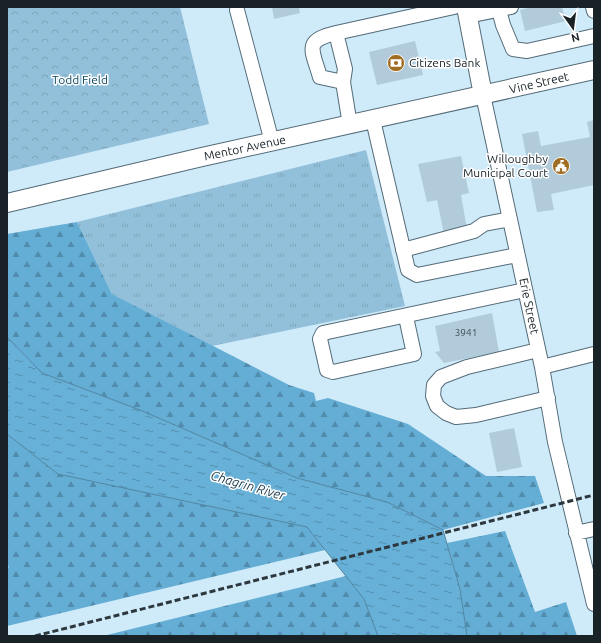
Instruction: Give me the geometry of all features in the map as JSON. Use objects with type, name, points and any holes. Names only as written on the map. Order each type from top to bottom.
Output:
[{"type":"main road","name":"Erie Street","points":[[462,10],[483,95]]},
{"type":"main road","name":"Vine Street","points":[[483,95],[594,70]]},
{"type":"main road","name":"Mentor Avenue","points":[[7,203],[483,95]]},
{"type":"street","points":[[593,7],[594,11]]},
{"type":"street","points":[[343,82],[324,79],[320,76],[312,48],[314,41],[319,37],[462,10],[505,8],[503,25],[513,49],[527,51],[594,36]]},
{"type":"street","points":[[237,10],[272,142]]},
{"type":"street","points":[[336,33],[345,69],[343,82],[350,125]]},
{"type":"street","name":"Erie Street","points":[[483,95],[542,367],[555,442],[594,604]]},
{"type":"street","points":[[372,120],[408,270],[417,275],[518,255]]},
{"type":"street","points":[[404,250],[474,231],[484,224],[510,220]]},
{"type":"street","points":[[406,317],[414,354],[333,372],[327,370],[320,339],[323,333],[406,317],[525,290]]},
{"type":"street","points":[[538,350],[467,367],[441,377],[434,385],[434,396],[437,406],[446,413],[456,417],[476,415],[548,398]]},
{"type":"street","points":[[542,367],[594,354]]},
{"type":"street","points":[[576,532],[594,529]]},
{"type":"green space","name":"Todd Field","points":[[7,7],[180,7],[209,124],[7,172]]},
{"type":"green space","points":[[366,150],[405,306],[212,346],[112,294],[77,222]]},
{"type":"green space","points":[[77,222],[112,294],[289,385],[314,393],[316,401],[328,398],[408,424],[486,476],[535,476],[544,503],[443,530],[387,502],[297,478],[140,410],[42,373],[7,337],[7,234]]},
{"type":"green space","points":[[7,434],[58,474],[307,527],[325,550],[7,626],[7,568],[9,567],[7,564]]},
{"type":"green space","points":[[505,531],[535,612],[566,602],[577,636],[467,636],[460,589],[447,543]]},
{"type":"green space","points":[[346,576],[364,599],[378,636],[103,636]]},
{"type":"water","name":"Chagrin River","points":[[7,337],[42,373],[140,410],[297,478],[387,502],[443,530],[460,589],[467,636],[378,636],[364,599],[307,527],[58,474],[7,434]]},
{"type":"building","points":[[272,7],[299,7],[300,13],[274,19]]},
{"type":"building","points":[[532,7],[562,7],[566,21],[525,31],[520,10]]},
{"type":"building","name":"Citizens Bank","points":[[415,41],[423,75],[377,85],[369,52]]},
{"type":"building","name":"Willoughby Municipal Court","points":[[594,120],[594,185],[551,194],[554,210],[537,212],[522,134],[538,131],[541,146],[590,137],[587,122]]},
{"type":"building","points":[[461,156],[469,193],[461,195],[467,229],[444,234],[437,200],[427,202],[418,164]]},
{"type":"building","points":[[492,313],[499,352],[444,363],[435,352],[440,351],[435,326]]},
{"type":"building","points":[[514,428],[522,467],[497,472],[489,433]]},
{"type":"railway","points":[[35,636],[594,495]]},
{"type":"place","name":"Citizens Bank","points":[[396,63]]},
{"type":"place","name":"Willoughby Municipal Court","points":[[561,166]]}]
